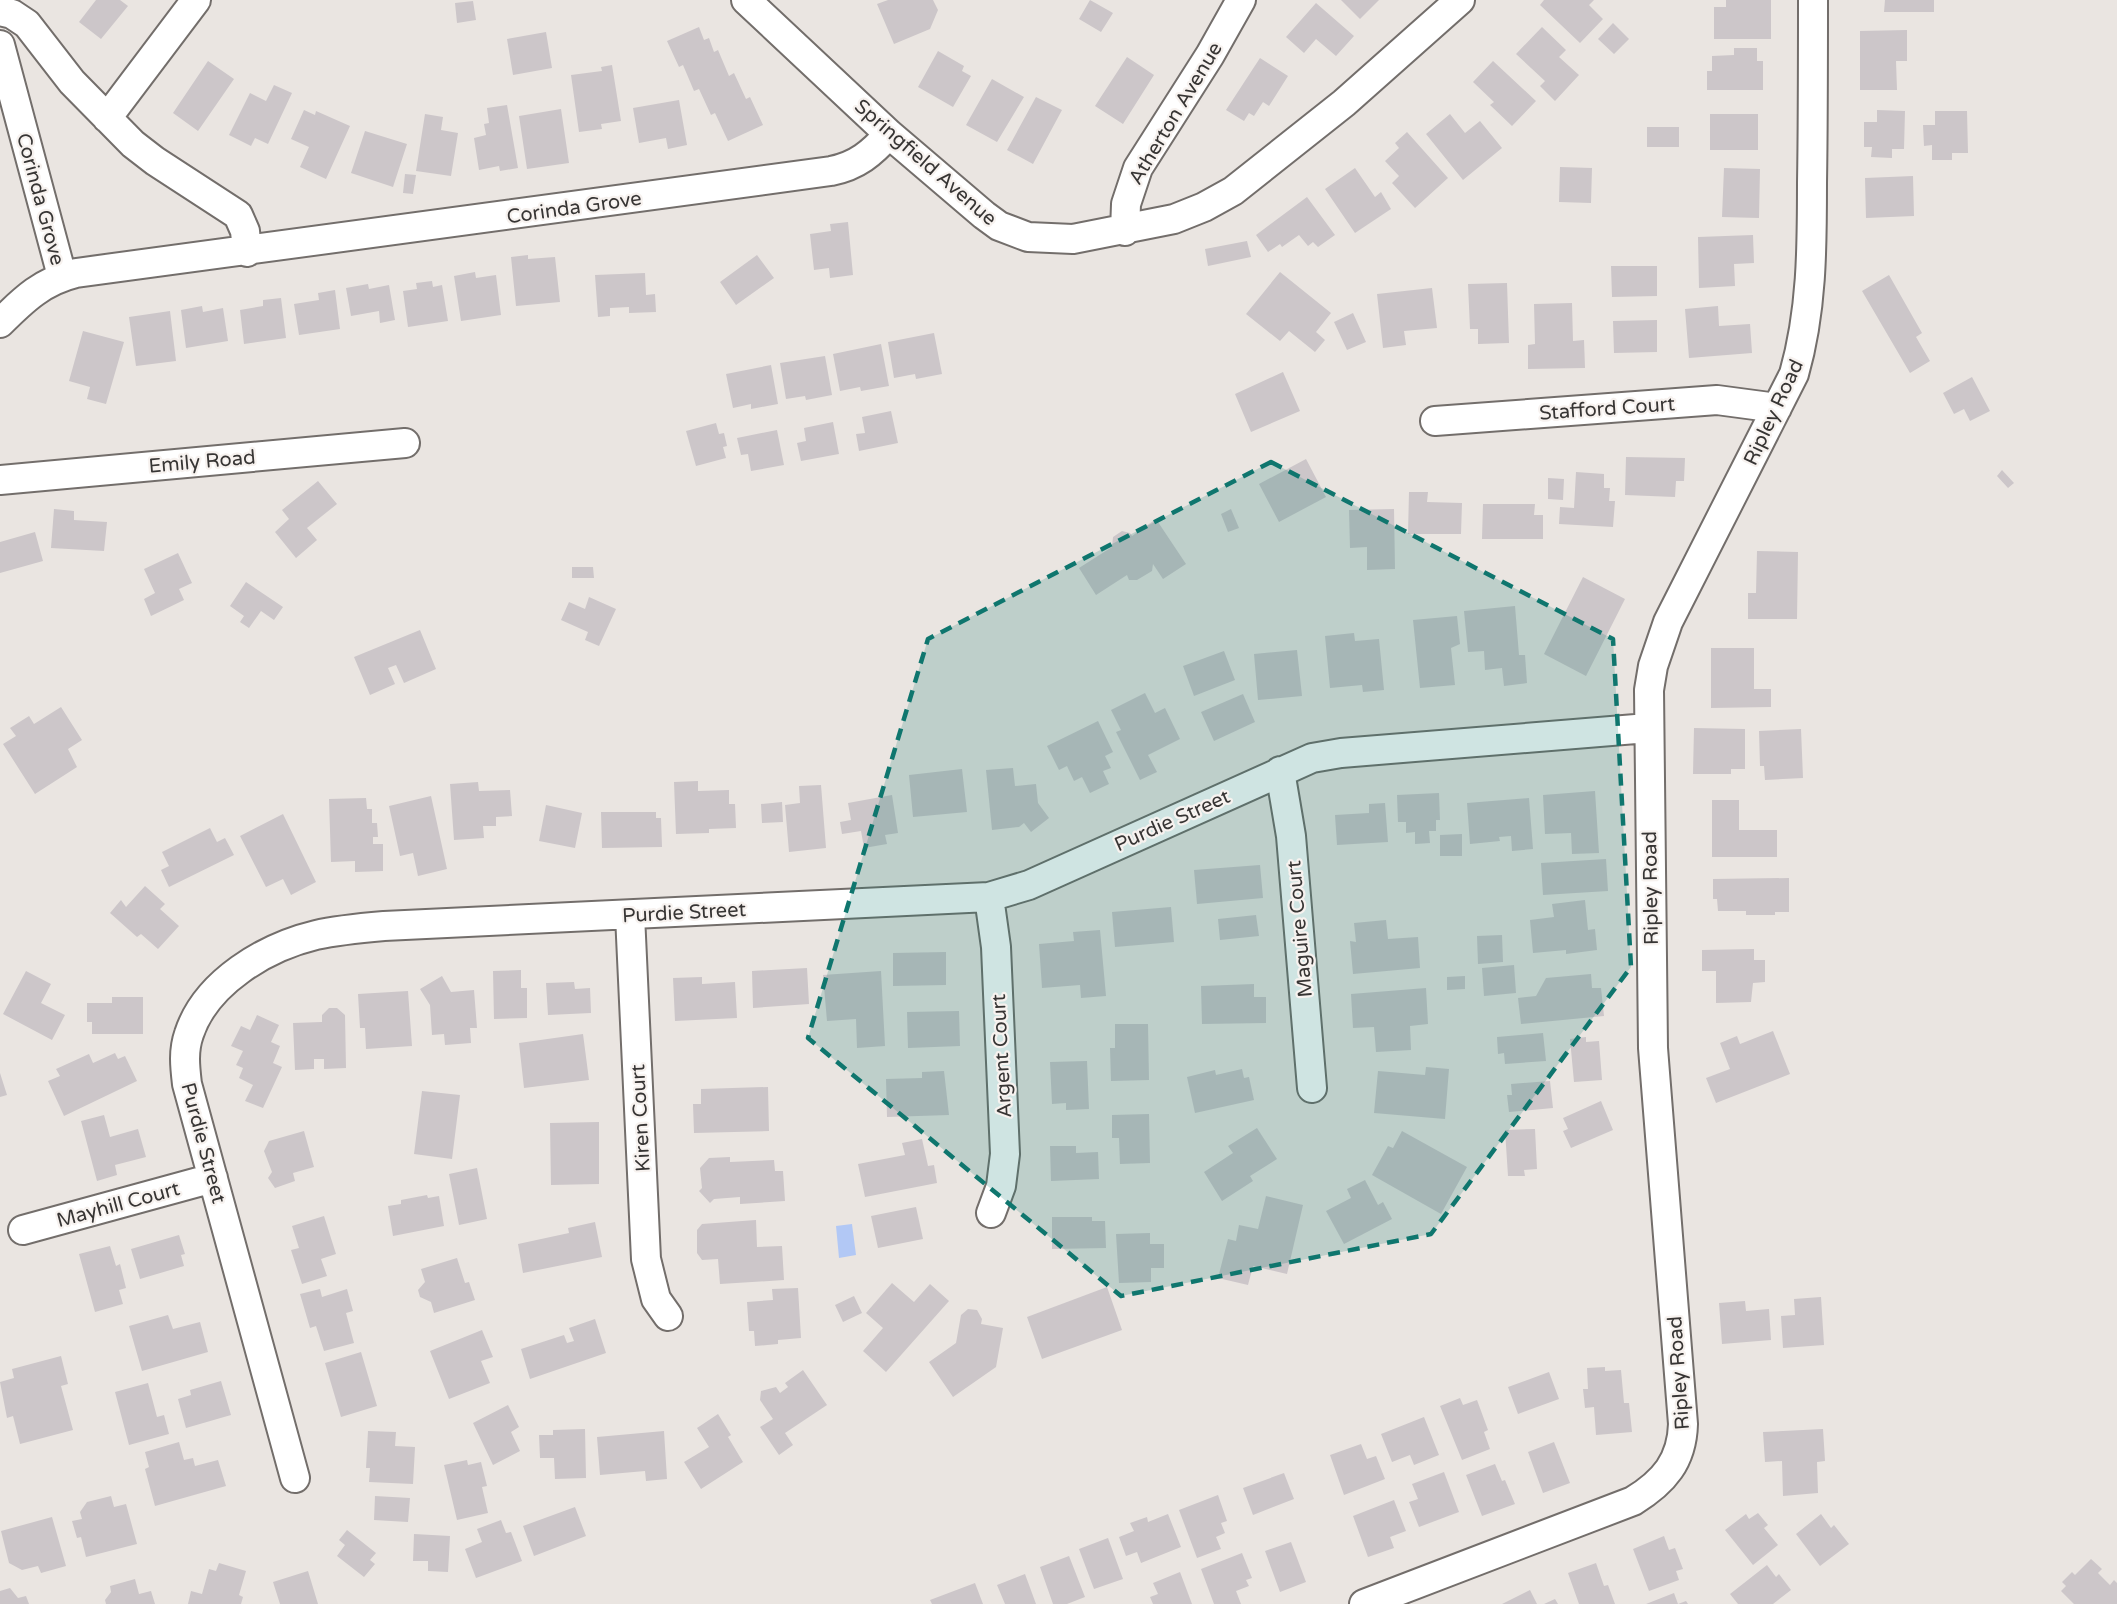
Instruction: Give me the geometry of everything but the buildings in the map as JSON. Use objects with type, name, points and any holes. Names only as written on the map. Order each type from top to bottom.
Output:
[{"type":"street","points":[[107,118],[196,0]]},
{"type":"street","name":"Springfield Avenue","points":[[746,0],[890,134],[984,215],[1014,233],[1044,239],[1074,239],[1125,231],[1174,219],[1233,191],[1344,103],[1460,0]]},
{"type":"street","name":"Atherton Avenue","points":[[1125,231],[1126,204],[1138,168],[1210,55],[1241,0]]},
{"type":"street","name":"Ripley Road","points":[[1364,1604],[1633,1501],[1667,1474],[1680,1451],[1683,1424],[1653,1048],[1648,690],[1659,644],[1794,374],[1809,306],[1814,0]]},
{"type":"street","points":[[0,11],[12,14],[27,24],[72,82],[107,118],[155,161],[231,208],[242,222],[247,252]]},
{"type":"street","name":"Corinda Grove","points":[[0,45],[62,276],[831,171],[845,168],[864,159],[890,134]]},
{"type":"street","points":[[0,323],[37,288],[62,276]]},
{"type":"street","name":"Stafford Court","points":[[1436,421],[1717,400],[1777,408]]},
{"type":"street","name":"Emily Road","points":[[0,480],[405,442]]},
{"type":"street","name":"Purdie Street","points":[[295,1478],[187,1084],[186,1050],[189,1034],[199,1012],[214,991],[257,960],[284,945],[342,930],[384,926],[989,897],[1029,885],[1312,758],[1341,753],[1648,728]]},
{"type":"street","name":"Maguire Court","points":[[1280,771],[1291,836],[1312,1088]]},
{"type":"street","name":"Argent Court","points":[[989,897],[996,947],[1005,1154],[1001,1186],[991,1214]]},
{"type":"street","name":"Kiren Court","points":[[630,915],[646,1259],[649,1280],[656,1299],[668,1316]]},
{"type":"street","name":"Mayhill Court","points":[[23,1230],[213,1178]]},
{"type":"highlighted area","points":[[1271,462],[1613,639],[1631,967],[1431,1234],[1121,1296],[808,1038],[928,639]]},
{"type":"water","points":[[852,1224],[856,1255],[839,1258],[836,1226]]}]
